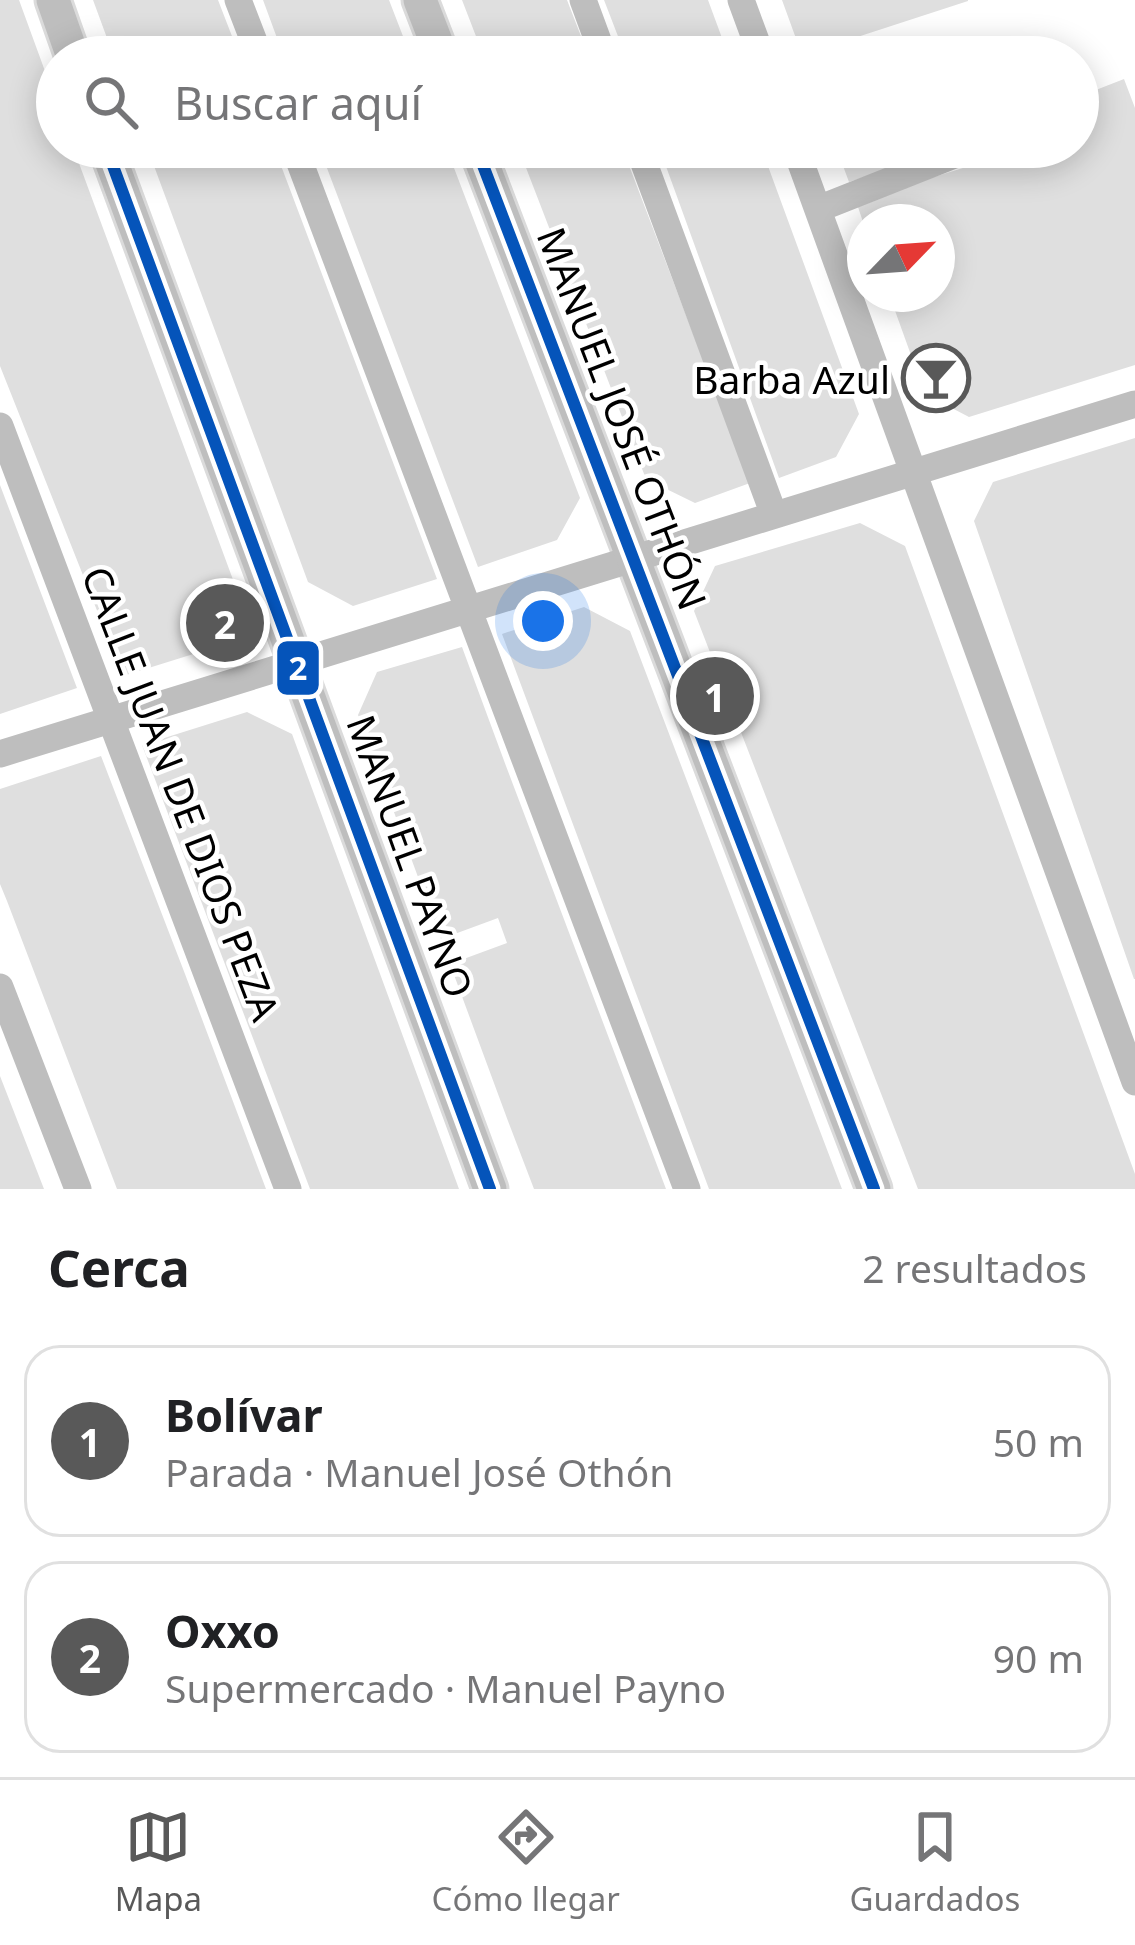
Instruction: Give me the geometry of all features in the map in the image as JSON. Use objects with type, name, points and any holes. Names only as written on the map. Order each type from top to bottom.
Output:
[{"type":"main road","points":[[52,0],[66,36]]},
{"type":"main road","points":[[420,0],[434,36]]},
{"type":"main road","name":"MANUEL PAYNO","points":[[114,168],[490,1189]]},
{"type":"main road","name":"MANUEL JOSÉ OTHÓN","points":[[484,168],[874,1189]]},
{"type":"street","points":[[238,0],[252,36]]},
{"type":"street","points":[[583,0],[596,36]]},
{"type":"street","points":[[742,0],[755,36]]},
{"type":"street","points":[[302,168],[687,1189]]},
{"type":"street","points":[[646,168],[774,515]]},
{"type":"street","points":[[803,168],[1135,1082]]},
{"type":"street","points":[[818,208],[921,168]]},
{"type":"street","points":[[0,754],[1135,404]]},
{"type":"street","name":"CALLE JUAN DE DIOS PEZA","points":[[0,426],[288,1189]]},
{"type":"street","points":[[0,987],[78,1189]]},
{"type":"building","points":[[0,0],[19,0],[36,47],[36,168],[81,168],[242,604],[219,646],[123,676],[0,366]]},
{"type":"building","points":[[93,0],[218,0],[232,36],[106,36]]},
{"type":"building","points":[[263,0],[389,0],[403,36],[276,36]]},
{"type":"building","points":[[462,0],[567,0],[581,36],[476,36]]},
{"type":"building","points":[[604,0],[708,0],[721,36],[618,36]]},
{"type":"building","points":[[782,0],[968,0],[860,36],[795,36]]},
{"type":"building","points":[[1124,79],[1135,108],[1135,365],[969,417],[925,394],[895,312],[955,312],[955,204],[856,201],[963,168],[1099,168],[1099,89]]},
{"type":"building","points":[[155,168],[282,168],[437,579],[353,606],[308,582]]},
{"type":"building","points":[[327,168],[454,168],[580,498],[557,540],[478,567]]},
{"type":"building","points":[[526,168],[630,168],[750,483],[695,503],[646,479]]},
{"type":"building","points":[[667,168],[769,168],[859,414],[836,457],[779,478]]},
{"type":"building","points":[[844,168],[891,168],[849,182]]},
{"type":"building","points":[[1135,438],[1134,979],[974,521],[993,482]]},
{"type":"building","points":[[0,485],[77,688],[0,714]]},
{"type":"building","points":[[860,523],[905,546],[1135,1174],[1135,1189],[918,1189],[694,611],[715,566]]},
{"type":"building","points":[[584,607],[630,631],[842,1189],[709,1189],[502,634]]},
{"type":"building","points":[[462,647],[666,1189],[534,1189],[508,1121],[450,964],[507,943],[498,918],[441,939],[358,715],[377,672]]},
{"type":"building","points":[[247,712],[292,734],[459,1189],[310,1189],[142,745]]},
{"type":"building","points":[[101,756],[266,1189],[117,1189],[0,884],[0,789]]},
{"type":"building","points":[[0,1076],[44,1189],[0,1189]]},
{"type":"transit line","name":"2","points":[[114,168],[490,1189]]},
{"type":"transit line","name":"2","points":[[484,168],[874,1189]]},
{"type":"place","name":"Barba Azul","points":[[936,378]]},
{"type":"place","name":"Oxxo","points":[[225,623]]},
{"type":"place","name":"Bolívar","points":[[715,696]]}]
